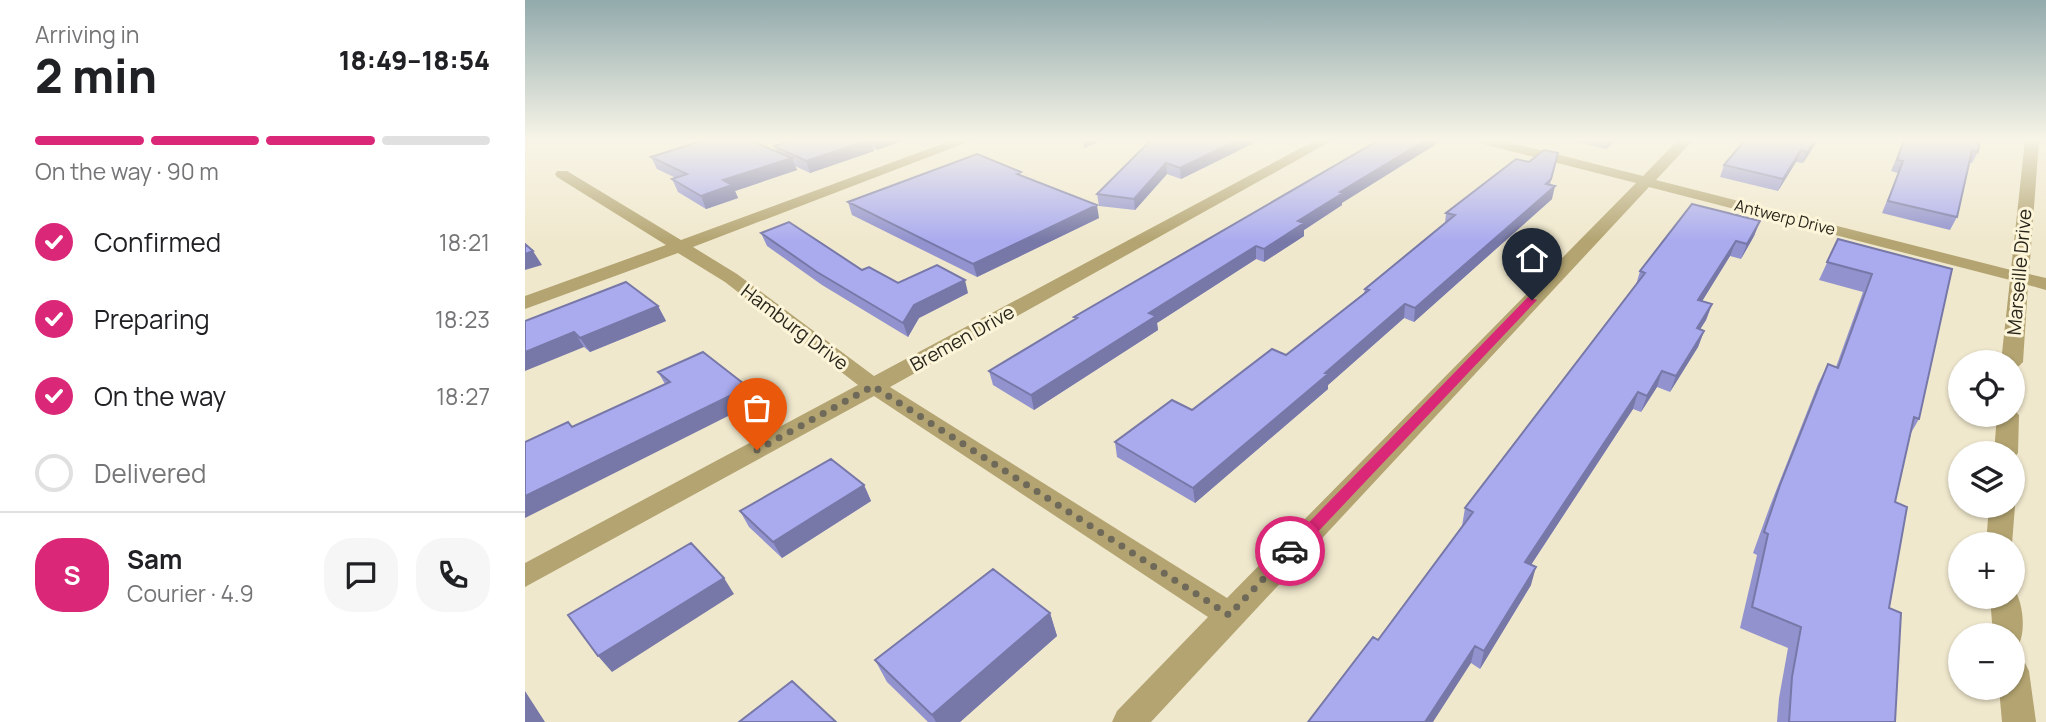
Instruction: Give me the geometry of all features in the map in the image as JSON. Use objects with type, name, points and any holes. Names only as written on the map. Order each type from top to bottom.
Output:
[{"type":"street","name":"Hamburg Drive","points":[[562,174],[731,278],[873,386],[1229,615]]},
{"type":"street","points":[[525,303],[875,174]]},
{"type":"street","name":"Bremen Drive","points":[[525,576],[1264,174]]},
{"type":"street","name":"Antwerp Drive","points":[[1617,174],[2046,284]]},
{"type":"street","points":[[1129,722],[1653,174]]},
{"type":"street","name":"Marseille Drive","points":[[2013,350],[2029,174]]},
{"type":"street","points":[[2016,700],[2019,722]]},
{"type":"building","points":[[687,174],[743,174],[723,180],[732,185],[701,196],[672,179]]},
{"type":"building","points":[[924,174],[1018,174],[1097,205],[973,264],[848,202]]},
{"type":"building","points":[[1117,174],[1156,174],[1134,199],[1097,194]]},
{"type":"building","points":[[1321,174],[1370,174],[1298,221],[1304,223],[1264,249],[1256,246],[1149,313],[1156,316],[1031,395],[989,371],[1077,318],[1074,317]]},
{"type":"building","points":[[1497,174],[1552,174],[1546,184],[1555,186],[1415,308],[1405,304],[1325,373],[1328,374],[1193,488],[1115,442],[1172,400],[1192,410],[1272,349],[1286,355],[1369,290],[1365,289],[1455,215],[1446,213]]},
{"type":"building","points":[[1761,174],[1786,174],[1783,179]]},
{"type":"building","points":[[1898,174],[1967,174],[1957,217],[1888,201]]},
{"type":"building","points":[[1692,204],[1760,221],[1747,244],[1736,241],[1698,300],[1712,304],[1697,328],[1704,331],[1676,376],[1662,371],[1647,396],[1638,392],[1525,562],[1536,567],[1484,651],[1475,646],[1425,722],[1308,722],[1373,637],[1378,640],[1473,512],[1465,508],[1645,273],[1640,271]]},
{"type":"building","points":[[789,222],[862,270],[869,267],[898,283],[937,265],[965,280],[914,305],[903,323],[817,272],[761,233]]},
{"type":"building","points":[[1838,239],[1952,269],[1919,419],[1914,417],[1895,502],[1907,507],[1889,608],[1901,613],[1895,722],[1789,722],[1792,677],[1801,627],[1752,607],[1768,534],[1764,532],[1780,485],[1828,364],[1838,368],[1872,274],[1827,262]]},
{"type":"building","points":[[525,244],[533,251],[525,254]]},
{"type":"building","points":[[626,282],[658,306],[580,338],[574,332],[525,352],[525,321]]},
{"type":"building","points":[[703,352],[748,387],[525,496],[525,442],[568,422],[572,427],[670,382],[658,372]]},
{"type":"building","points":[[831,459],[864,485],[773,542],[740,511]]},
{"type":"building","points":[[691,543],[724,578],[598,656],[568,615]]},
{"type":"building","points":[[993,569],[1050,613],[932,715],[875,660]]},
{"type":"building","points":[[792,681],[836,722],[739,722]]},
{"type":"way so far","points":[[757,450],[873,386],[1229,615],[1290,551]]},
{"type":"route","points":[[1290,551],[1532,300]]}]
